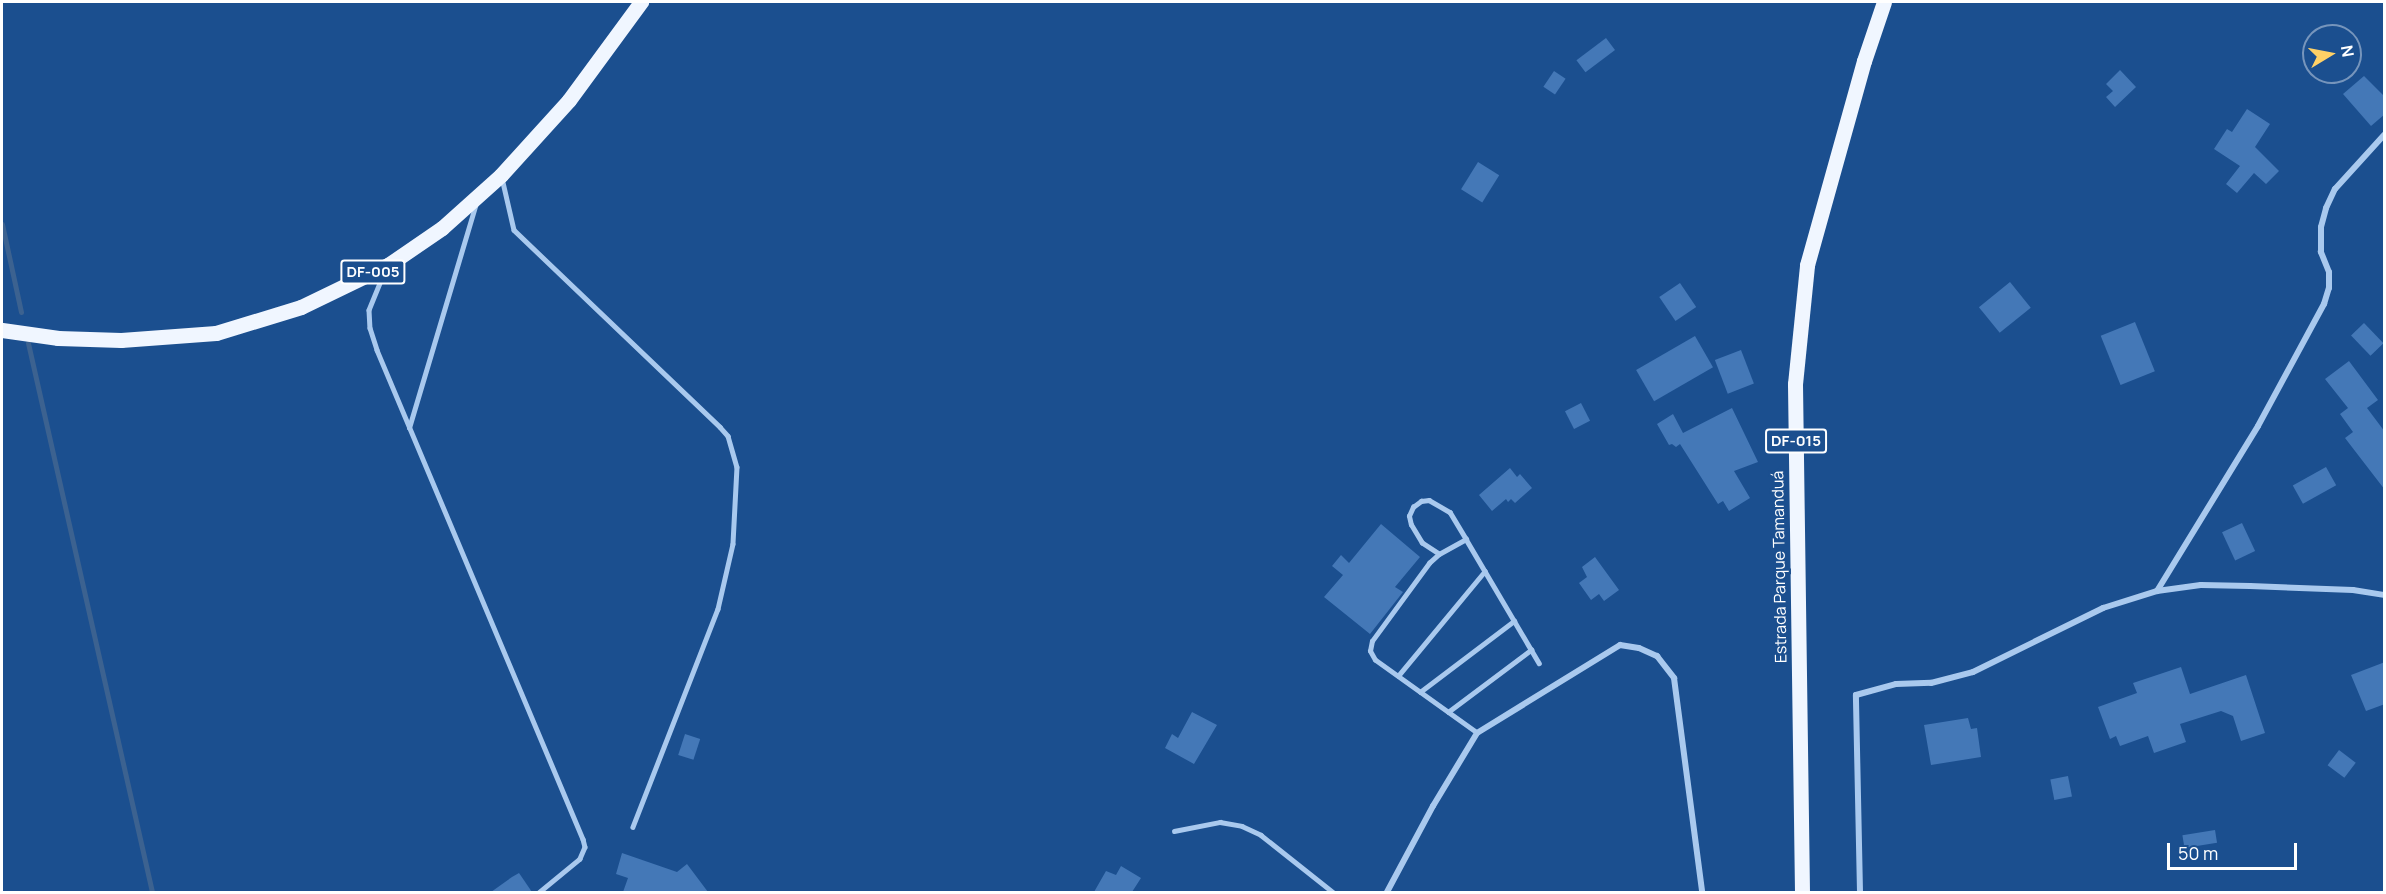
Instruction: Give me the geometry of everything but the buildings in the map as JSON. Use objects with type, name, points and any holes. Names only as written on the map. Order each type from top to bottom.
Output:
[{"type":"main road","name":"DF-005","points":[[2,330],[58,338],[121,340],[216,333],[301,307],[388,265],[442,228],[501,175],[569,100],[641,2]]},
{"type":"main road","name":"Estrada Parque Tamanduá","points":[[1802,892],[1795,384],[1807,265],[1864,61],[1884,2]]},
{"type":"street","points":[[2157,591],[2258,426],[2324,304],[2329,288],[2329,272],[2321,252],[2321,227],[2326,208],[2335,189],[2385,135]]},
{"type":"street","points":[[1860,892],[1856,695],[1896,684],[1931,683],[1973,672],[2103,608],[2157,591],[2200,585],[2353,590],[2385,595]]},
{"type":"street","points":[[1387,892],[1433,806],[1477,733],[1620,645],[1639,648],[1657,656],[1674,678],[1702,892]]},
{"type":"lane","points":[[501,175],[514,230],[720,427],[728,436],[737,467],[733,544],[718,609],[633,828]]},
{"type":"lane","points":[[410,428],[478,195]]},
{"type":"lane","points":[[388,265],[369,310],[370,327],[585,847],[580,859],[540,892]]},
{"type":"lane","points":[[1439,554],[1422,543],[1411,525],[1409,516],[1413,507],[1421,501],[1430,500],[1450,512],[1539,663]]},
{"type":"lane","points":[[1466,539],[1439,554],[1370,646],[1372,656],[1477,733]]},
{"type":"lane","points":[[1398,676],[1485,571]]},
{"type":"lane","points":[[1420,692],[1514,621]]},
{"type":"lane","points":[[1448,712],[1531,650]]},
{"type":"lane","points":[[1174,831],[1220,822],[1242,826],[1261,835],[1333,892]]},
{"type":"waterway","points":[[2,224],[21,312]]},
{"type":"waterway","points":[[28,343],[152,892]]}]
